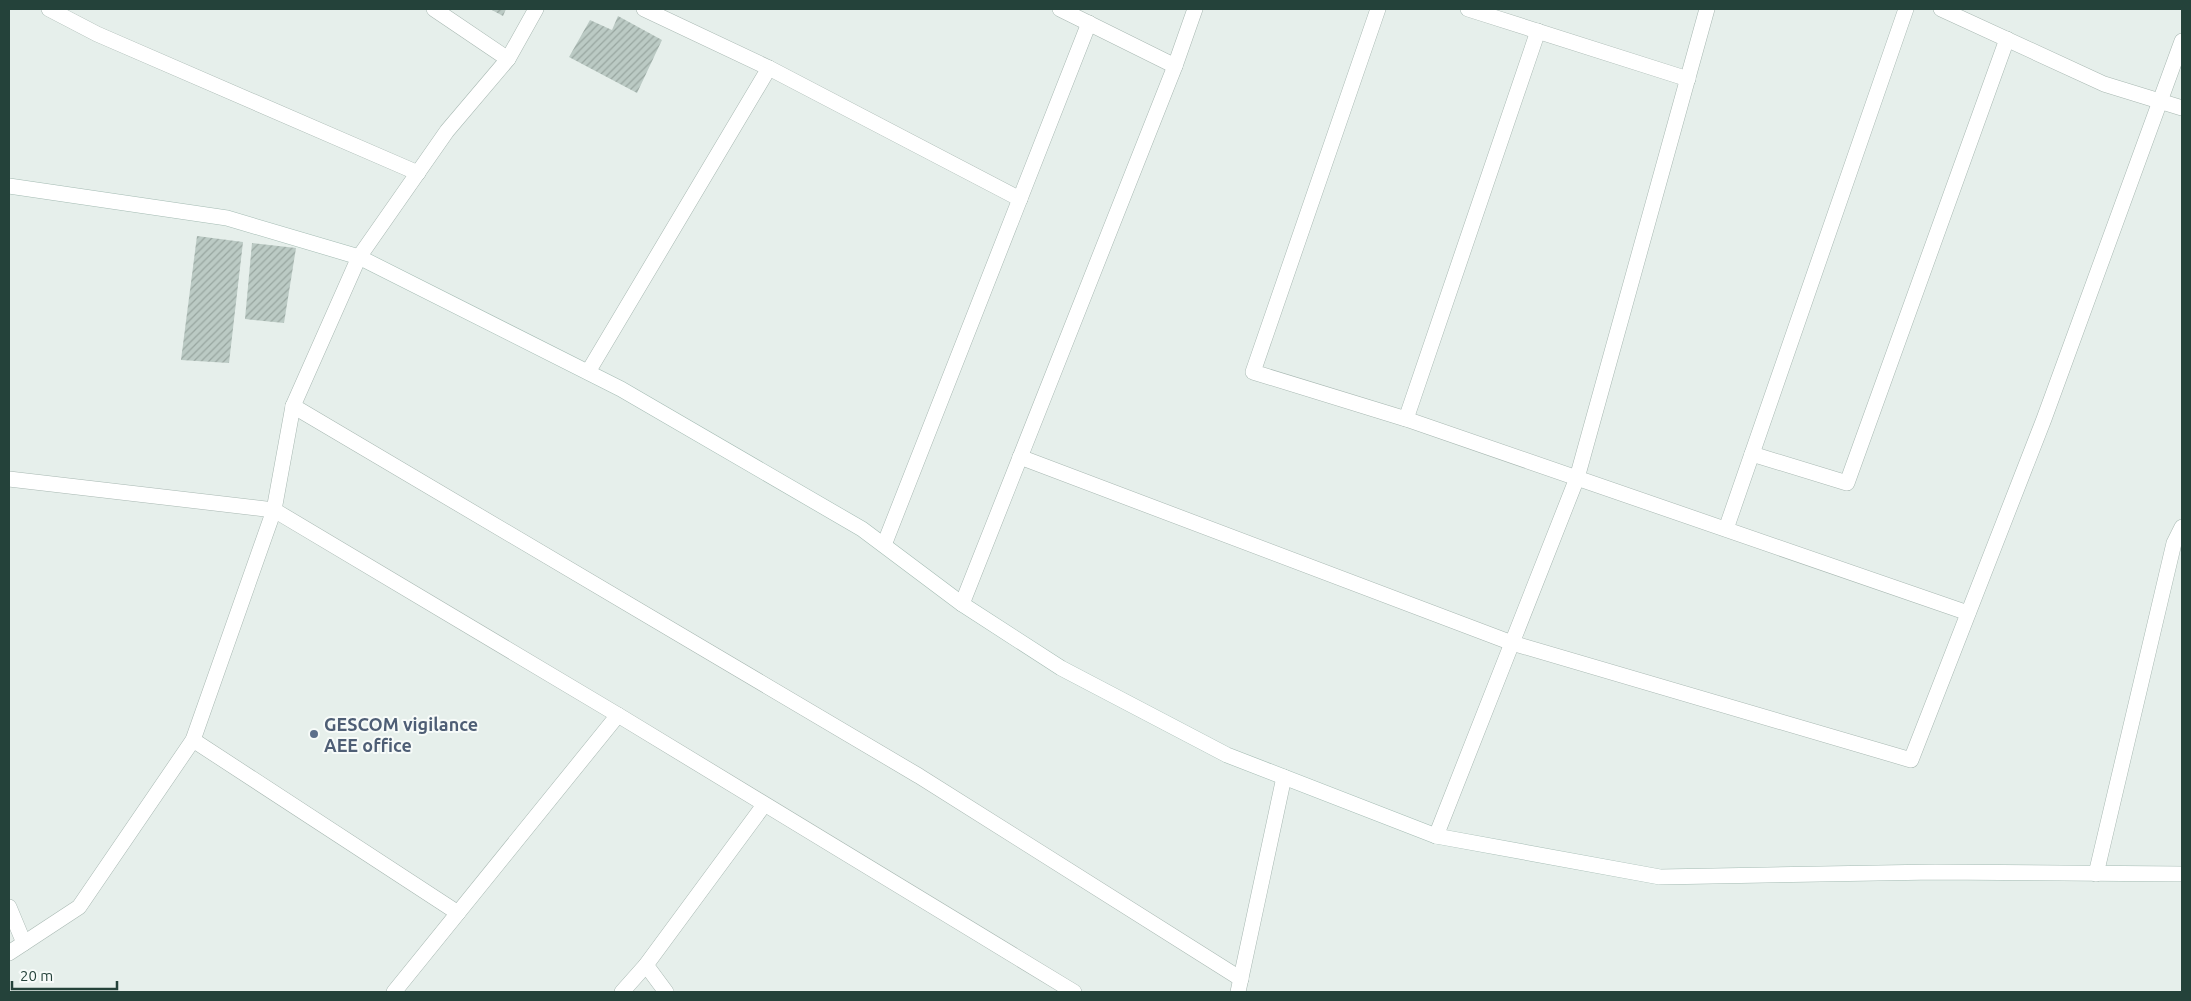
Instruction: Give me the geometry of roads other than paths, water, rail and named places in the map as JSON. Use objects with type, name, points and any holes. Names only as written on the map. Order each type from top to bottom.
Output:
[{"type":"street","points":[[49,9],[97,34],[418,173]]},
{"type":"street","points":[[434,9],[508,58]]},
{"type":"street","points":[[9,953],[79,907],[193,740],[274,510],[293,406],[359,257],[447,131],[508,58],[536,9]]},
{"type":"street","points":[[644,9],[769,68],[1020,199]]},
{"type":"street","points":[[1060,9],[1175,66]]},
{"type":"street","points":[[962,604],[1175,66],[1195,9]]},
{"type":"street","points":[[1378,9],[1252,372],[1406,419],[1968,613]]},
{"type":"street","points":[[1468,9],[1688,79]]},
{"type":"street","points":[[1436,836],[1577,478],[1707,9]]},
{"type":"street","points":[[1726,530],[1906,9]]},
{"type":"street","points":[[1941,9],[2104,84],[2182,108]]},
{"type":"street","points":[[884,545],[1089,22]]},
{"type":"street","points":[[1406,419],[1538,31]]},
{"type":"street","points":[[1752,454],[1847,483],[2007,39]]},
{"type":"street","points":[[1020,457],[1512,643],[1912,760],[2044,419],[2182,41]]},
{"type":"street","points":[[588,372],[769,68]]},
{"type":"street","points":[[9,186],[227,218],[359,257],[621,389],[862,529],[962,604],[1061,668],[1226,755],[1436,836],[1660,877],[1935,872],[2182,874]]},
{"type":"street","points":[[293,406],[919,776],[1240,986],[1284,777]]},
{"type":"street","points":[[9,479],[274,510],[618,715],[1074,992]]},
{"type":"street","points":[[2096,874],[2174,544],[2182,527]]},
{"type":"street","points":[[394,992],[618,715]]},
{"type":"street","points":[[193,740],[458,912]]},
{"type":"street","points":[[622,992],[646,965],[764,805]]},
{"type":"street","points":[[9,908],[24,943]]},
{"type":"street","points":[[646,965],[666,992]]},
{"type":"place","name":"GESCOM vigilance AEE office","points":[[314,734]]}]
